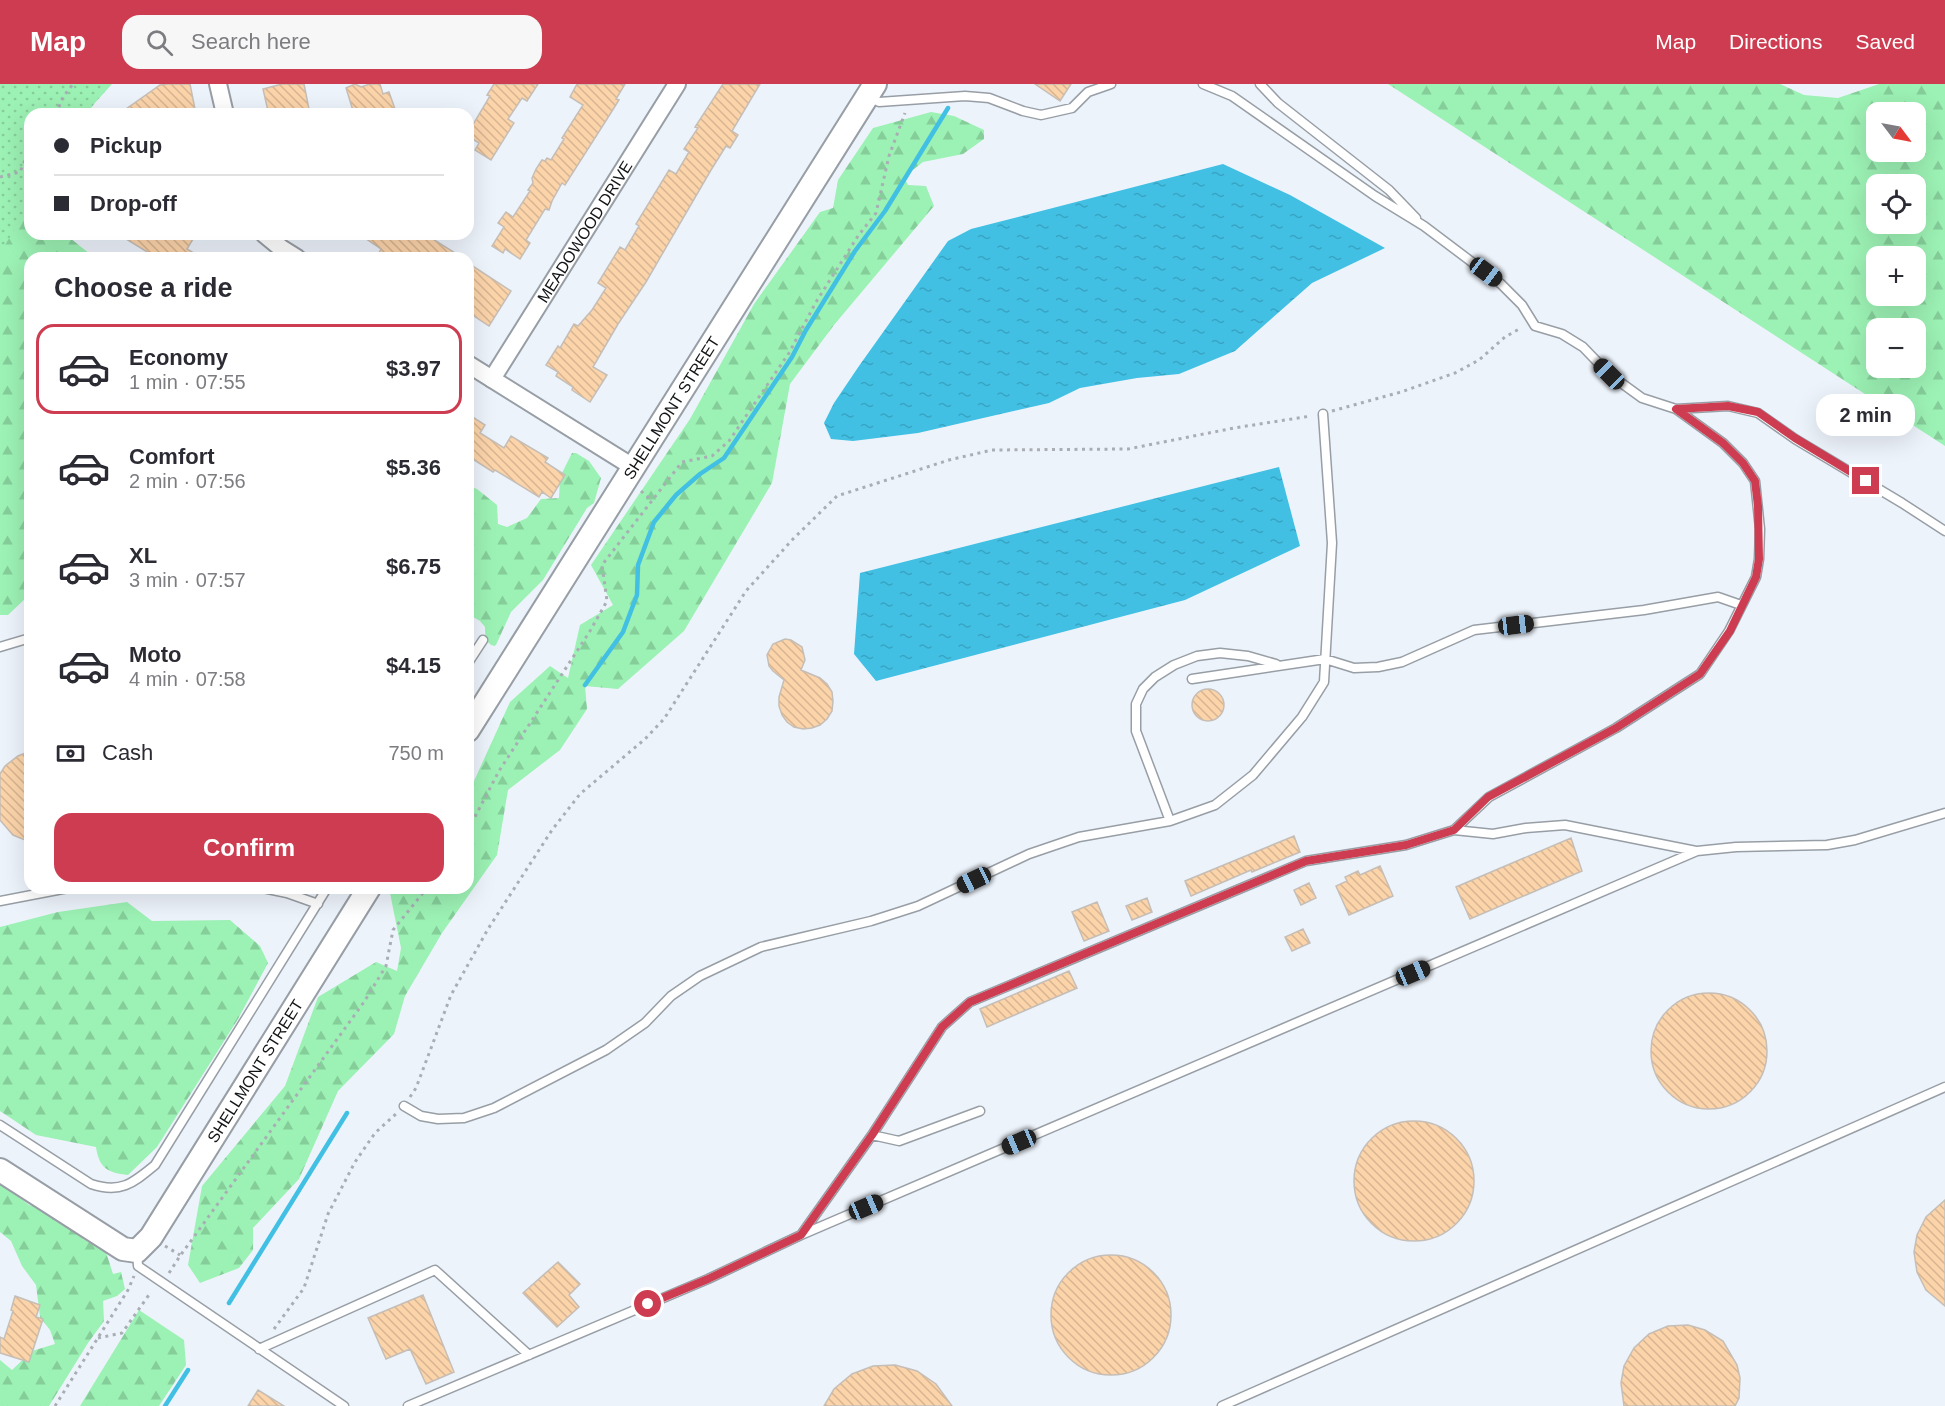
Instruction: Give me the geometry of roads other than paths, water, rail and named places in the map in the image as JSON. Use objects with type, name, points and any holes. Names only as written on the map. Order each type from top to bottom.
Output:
[{"type":"street","points":[[218,84],[224,108]]},
{"type":"street","name":"MEADOWOOD DRIVE","points":[[492,379],[677,84]]},
{"type":"street","name":"SHELLMONT STREET","points":[[474,720],[872,90]]},
{"type":"street","points":[[271,240],[287,252]]},
{"type":"street","points":[[474,368],[633,467]]},
{"type":"street","name":"SHELLMONT STREET","points":[[138,1258],[365,894]]},
{"type":"street","points":[[0,1170],[138,1258]]},
{"type":"lane","points":[[872,90],[879,102],[965,96],[989,98],[1026,112],[1041,115],[1072,108],[1088,92],[1111,84]]},
{"type":"lane","points":[[1203,84],[1232,96],[1375,196],[1424,226],[1502,284],[1522,305],[1535,326],[1562,334],[1583,348],[1609,374],[1642,398],[1676,409],[1723,443],[1743,463],[1755,481],[1760,530],[1756,577],[1730,631],[1700,674],[1616,728],[1488,797],[1454,830]]},
{"type":"lane","points":[[1260,84],[1278,103],[1389,190],[1424,226]]},
{"type":"lane","points":[[1676,409],[1728,406],[1758,412],[1795,438],[1945,531]]},
{"type":"lane","points":[[404,1106],[421,1116],[438,1119],[464,1118],[494,1108],[606,1050],[645,1023],[671,996],[700,976],[761,947],[871,921],[918,906],[1029,854],[1079,837],[1170,821],[1215,805],[1253,775],[1302,717],[1324,682],[1332,543],[1323,414]]},
{"type":"lane","points":[[1192,680],[1325,658],[1354,668],[1378,667],[1402,662],[1474,630],[1644,610],[1718,597],[1741,605]]},
{"type":"lane","points":[[0,647],[24,640]]},
{"type":"lane","points":[[474,654],[483,640]]},
{"type":"lane","points":[[1170,821],[1136,731],[1136,705],[1143,689],[1155,677],[1174,665],[1197,656],[1220,653],[1248,656],[1279,666]]},
{"type":"lane","points":[[801,1235],[872,1135],[942,1027],[970,1002],[1306,861],[1406,845],[1454,830],[1492,834],[1565,825],[1697,851],[1827,845],[1855,840],[1945,813]]},
{"type":"lane","points":[[408,1406],[708,1279],[801,1235],[1697,851]]},
{"type":"lane","points":[[0,902],[39,894]]},
{"type":"lane","points":[[290,894],[318,904]]},
{"type":"lane","points":[[0,1125],[91,1184],[105,1189],[130,1185],[155,1165],[324,894]]},
{"type":"lane","points":[[1222,1406],[1945,1086]]},
{"type":"lane","points":[[872,1135],[899,1141],[980,1111]]},
{"type":"lane","points":[[138,1258],[259,1349],[344,1406]]},
{"type":"lane","points":[[259,1349],[435,1269],[528,1355]]},
{"type":"water","points":[[1223,164],[1290,195],[1385,248],[1312,283],[1235,351],[1179,374],[1137,378],[1080,388],[1049,403],[918,433],[853,441],[831,439],[824,423],[834,403],[948,241],[971,229]]},
{"type":"water","points":[[1279,467],[1300,546],[1185,600],[876,681],[854,654],[860,573]]},
{"type":"waterway","points":[[585,685],[623,632],[637,595],[638,565],[654,522],[676,495],[700,474],[724,458],[792,357],[855,251],[885,211],[948,108]]},
{"type":"waterway","points":[[229,1303],[347,1113]]},
{"type":"waterway","points":[[165,1406],[188,1370]]}]
